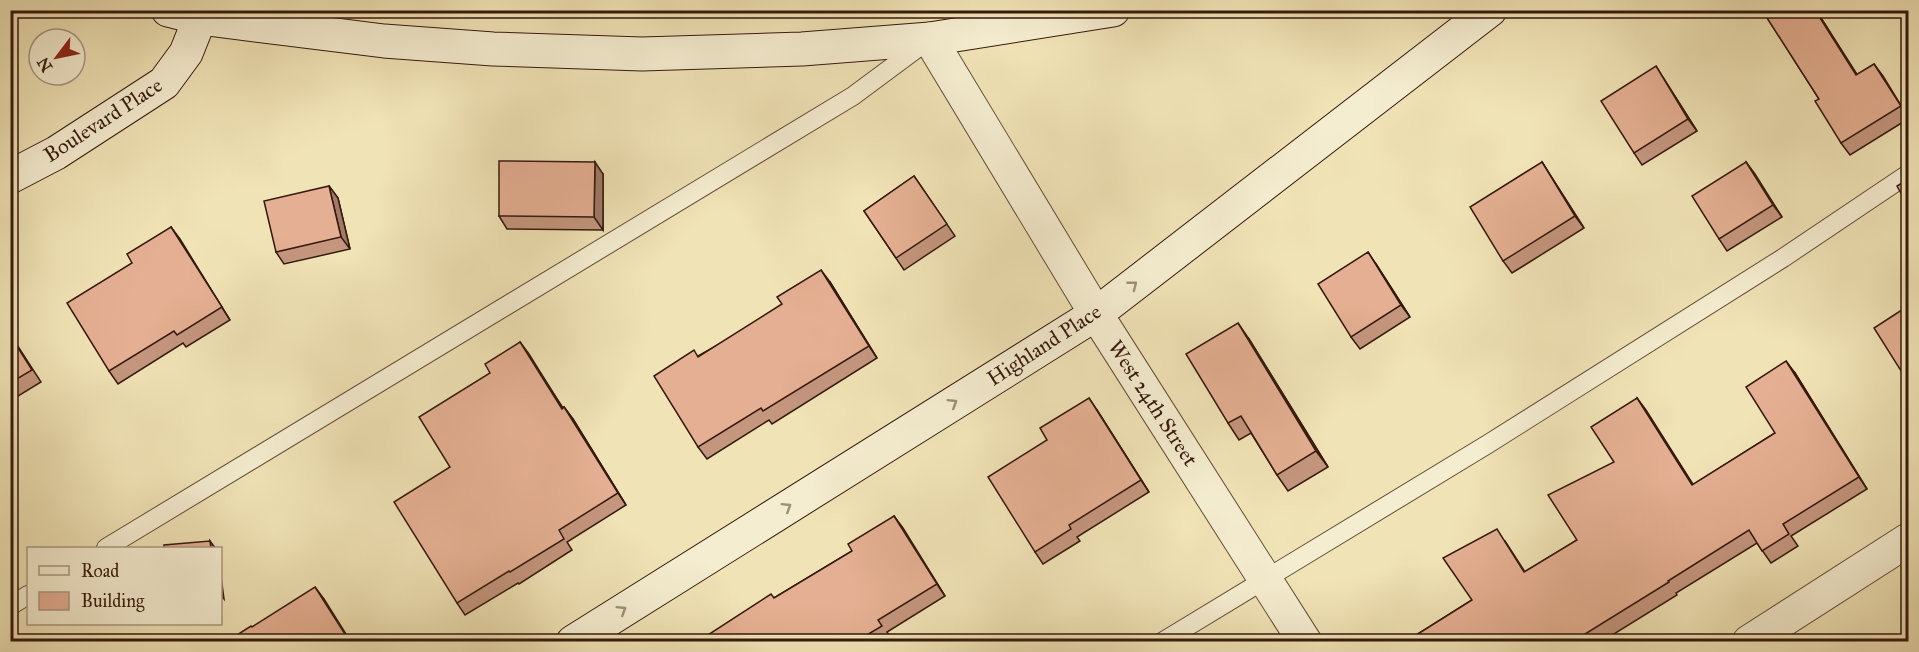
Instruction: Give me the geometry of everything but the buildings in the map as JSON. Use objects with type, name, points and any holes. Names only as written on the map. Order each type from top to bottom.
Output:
[{"type":"street","points":[[168,10],[200,18],[384,41],[581,53],[744,52],[930,39],[1113,10]]},
{"type":"street","name":"Highland Place","points":[[573,642],[1096,314],[1490,10]]},
{"type":"street","name":"Boulevard Place","points":[[10,177],[56,153],[164,83],[186,53],[200,18]]},
{"type":"street","name":"West 24th Street","points":[[930,39],[1096,314],[1305,642]]},
{"type":"street","points":[[1749,642],[1908,540]]},
{"type":"lane","points":[[109,547],[853,96],[930,39]]},
{"type":"lane","points":[[1162,642],[1498,438],[1783,258],[1908,174]]},
{"type":"lane","points":[[10,606],[27,596]]}]
